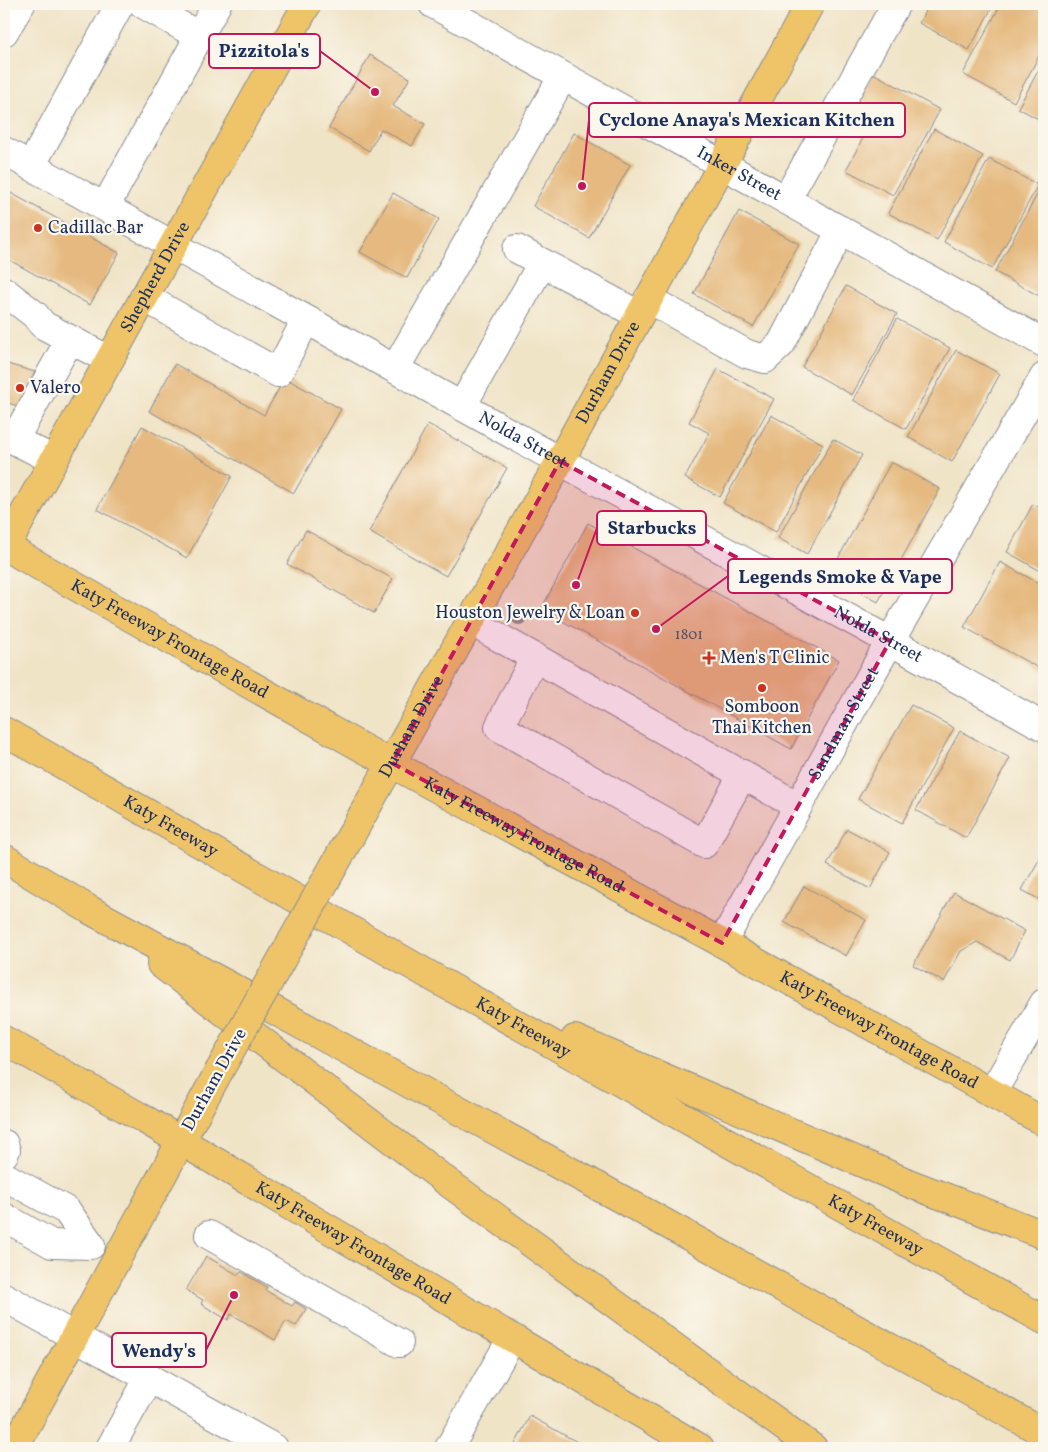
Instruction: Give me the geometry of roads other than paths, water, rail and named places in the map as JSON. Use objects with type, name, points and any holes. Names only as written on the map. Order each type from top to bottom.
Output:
[{"type":"main road","name":"Shepherd Drive","points":[[4,548],[307,4]]},
{"type":"main road","name":"Durham Drive","points":[[14,1448],[181,1141],[560,461],[810,4]]},
{"type":"main road","name":"Katy Freeway Frontage Road","points":[[4,548],[392,763],[722,942],[1044,1122]]},
{"type":"main road","name":"Katy Freeway","points":[[4,731],[438,980],[1044,1320]]},
{"type":"main road","points":[[4,858],[90,910],[648,1213],[1044,1433]]},
{"type":"main road","points":[[90,910],[446,1181],[813,1448]]},
{"type":"main road","points":[[438,980],[911,1184],[1044,1235]]},
{"type":"main road","name":"Katy Freeway Frontage Road","points":[[4,1040],[144,1118],[700,1448]]},
{"type":"street","points":[[31,166],[120,4]]},
{"type":"street","points":[[143,4],[199,36]]},
{"type":"street","points":[[105,207],[217,4]]},
{"type":"street","name":"Inker Street","points":[[433,4],[1044,343]]},
{"type":"street","points":[[786,200],[896,4]]},
{"type":"street","points":[[395,369],[563,76]]},
{"type":"street","name":"Nolda Street","points":[[4,151],[560,461],[1044,727]]},
{"type":"street","points":[[517,249],[542,263],[747,354],[765,359],[780,344],[842,230]]},
{"type":"street","points":[[462,406],[542,263]]},
{"type":"street","points":[[4,291],[35,315],[43,325],[109,360]]},
{"type":"street","points":[[144,297],[278,372],[306,320]]},
{"type":"street","points":[[54,460],[9,438],[70,340]]},
{"type":"street","name":"Sandman Street","points":[[722,942],[890,641],[1044,377]]},
{"type":"street","points":[[470,621],[798,806]]},
{"type":"street","points":[[535,658],[499,727],[704,844],[743,774]]},
{"type":"street","points":[[992,1093],[1044,1003]]},
{"type":"street","points":[[4,1144],[6,1150],[4,1154]]},
{"type":"street","points":[[4,1176],[67,1211],[91,1245],[116,1259]]},
{"type":"street","points":[[4,1217],[52,1244],[91,1245]]},
{"type":"street","points":[[209,1234],[400,1343]]},
{"type":"street","points":[[4,1297],[274,1448]]},
{"type":"street","points":[[449,1448],[512,1338]]},
{"type":"street","points":[[110,1448],[149,1378]]},
{"type":"place","name":"Pizzitola's","points":[[375,92]]},
{"type":"place","name":"Cyclone Anaya's Mexican Kitchen","points":[[582,186]]},
{"type":"place","name":"Cadillac Bar","points":[[38,228]]},
{"type":"place","name":"Valero","points":[[20,388]]},
{"type":"place","name":"Starbucks","points":[[576,585]]},
{"type":"place","name":"Houston Jewelry & Loan","points":[[635,613]]},
{"type":"place","name":"Legends Smoke & Vape","points":[[656,629]]},
{"type":"place","name":"Men's T Clinic","points":[[709,658]]},
{"type":"place","name":"Somboon Thai Kitchen","points":[[762,688]]},
{"type":"place","name":"Wendy's","points":[[234,1295]]}]
